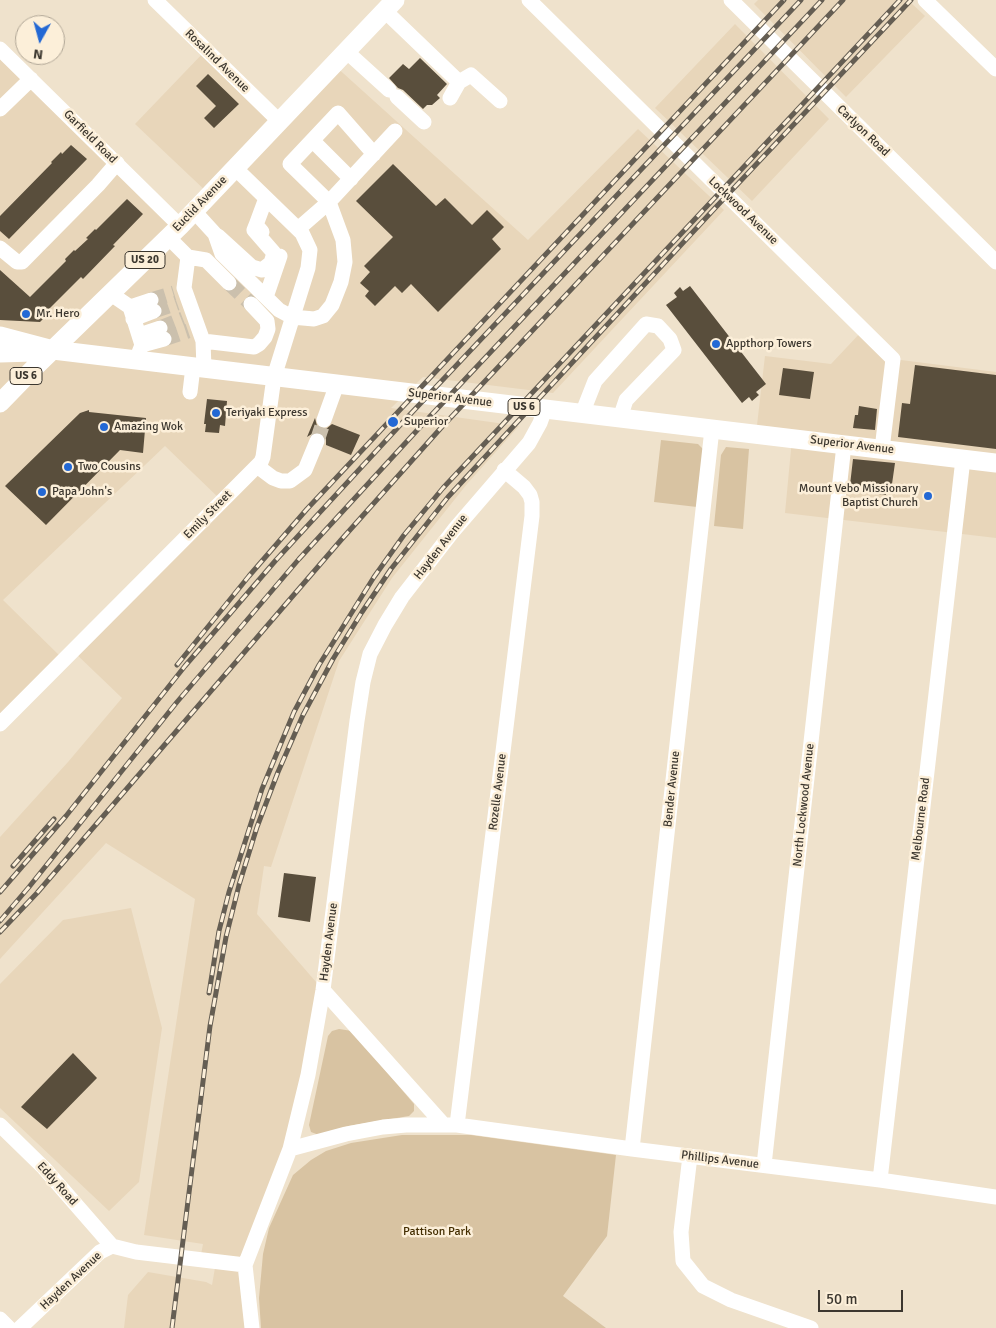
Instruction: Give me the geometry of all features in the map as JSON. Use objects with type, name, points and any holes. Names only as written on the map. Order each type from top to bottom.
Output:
[{"type":"main road","name":"Euclid Avenue","points":[[0,403],[174,232],[390,4]]},
{"type":"main road","points":[[0,336],[53,350]]},
{"type":"main road","name":"Superior Avenue","points":[[53,350],[139,346],[198,367],[996,463]]},
{"type":"main road","points":[[0,353],[53,350]]},
{"type":"street","name":"Rosalind Avenue","points":[[155,0],[279,121]]},
{"type":"street","name":"Lockwood Avenue","points":[[530,0],[893,360],[882,449]]},
{"type":"street","name":"Carlyon Road","points":[[731,0],[996,262]]},
{"type":"street","points":[[925,0],[996,69]]},
{"type":"street","points":[[390,4],[459,82]]},
{"type":"street","name":"Garfield Road","points":[[0,48],[117,163],[174,232],[188,257]]},
{"type":"street","points":[[346,51],[424,122]]},
{"type":"street","points":[[450,98],[459,82],[471,75],[500,101]]},
{"type":"street","points":[[0,109],[31,78]]},
{"type":"street","points":[[215,234],[222,254],[279,310],[292,317],[314,319],[323,316],[332,305],[341,282],[346,262],[343,240],[329,202],[290,164],[338,113],[374,154]]},
{"type":"street","points":[[235,168],[298,229],[329,202],[395,131]]},
{"type":"street","points":[[313,141],[351,178]]},
{"type":"street","points":[[0,248],[17,262],[22,262],[98,185],[117,163]]},
{"type":"street","points":[[194,211],[215,234],[252,266],[262,270],[271,263],[274,253],[254,230],[266,198]]},
{"type":"street","points":[[256,225],[282,251],[266,297]]},
{"type":"street","name":"Emily Street","points":[[0,724],[257,466],[263,457],[274,377],[308,268],[310,250],[307,241],[298,229]]},
{"type":"street","points":[[190,392],[198,367],[193,327],[181,296],[188,257],[206,260],[230,283]]},
{"type":"street","points":[[111,294],[132,313],[139,346],[162,333]]},
{"type":"street","points":[[193,327],[254,347],[265,337],[268,329],[267,321],[251,304]]},
{"type":"street","points":[[132,313],[152,306]]},
{"type":"street","points":[[582,414],[595,381],[646,324],[658,326],[670,339],[674,350],[626,400],[620,418]]},
{"type":"street","points":[[324,420],[337,384]]},
{"type":"street","name":"Hayden Avenue","points":[[20,1328],[100,1252],[112,1246],[136,1252],[245,1265],[290,1149],[308,1075],[323,990],[356,722],[370,654],[402,597],[532,438],[545,409]]},
{"type":"street","name":"Bender Avenue","points":[[632,1149],[712,429]]},
{"type":"street","points":[[257,466],[273,478],[281,481],[290,480],[305,470],[317,441]]},
{"type":"street","name":"North Lockwood Avenue","points":[[764,1165],[844,444]]},
{"type":"street","name":"Melbourne Road","points":[[880,1180],[963,459]]},
{"type":"street","name":"Rozelle Avenue","points":[[450,1125],[532,516],[530,494],[504,470]]},
{"type":"street","points":[[323,990],[450,1125]]},
{"type":"street","name":"Eddy Road","points":[[0,1125],[44,1168],[112,1246]]},
{"type":"street","name":"Phillips Avenue","points":[[290,1149],[369,1130],[406,1125],[450,1125],[880,1180],[996,1197]]},
{"type":"street","points":[[690,1156],[681,1232],[683,1261],[703,1286],[730,1300],[811,1328]]},
{"type":"street","points":[[245,1265],[252,1328]]},
{"type":"street","points":[[0,1319],[9,1328]]},
{"type":"shaded area","points":[[758,0],[908,0],[925,16],[846,97],[754,4]]},
{"type":"shaded area","points":[[735,24],[829,119],[752,201],[655,108]]},
{"type":"shaded area","points":[[0,49],[180,226],[210,195],[135,124],[206,50],[279,121],[333,64],[528,240],[638,129],[724,210],[553,393],[423,377],[391,408],[519,426],[467,484],[392,578],[339,661],[271,867],[264,866],[257,914],[323,990],[308,1075],[245,1265],[252,1328],[124,1328],[128,1295],[148,1272],[206,1282],[212,1285],[216,1262],[200,1260],[203,1244],[144,1235],[195,899],[106,843],[0,959],[0,837],[68,762],[122,698],[73,651],[222,501],[165,446],[3,600],[64,660],[0,724]]},
{"type":"shaded area","points":[[863,330],[893,359],[996,372],[996,538],[785,513],[792,439],[756,434],[765,356],[831,364]]},
{"type":"shaded area","points":[[131,908],[162,1028],[139,1182],[109,1211],[0,1108],[0,984],[63,920]]},
{"type":"green space","points":[[661,440],[698,444],[704,450],[697,507],[654,502]]},
{"type":"green space","points":[[726,447],[749,449],[743,529],[714,526],[721,455]]},
{"type":"green space","points":[[339,1029],[352,1031],[414,1104],[414,1111],[409,1116],[348,1126],[319,1135],[311,1132],[309,1125],[328,1036],[332,1031]]},
{"type":"green space","name":"Pattison Park","points":[[402,1135],[471,1135],[616,1155],[607,1236],[563,1296],[606,1328],[261,1328],[259,1298],[263,1254],[269,1228],[293,1175],[311,1160],[326,1151],[351,1143]]},
{"type":"building","points":[[420,58],[447,84],[437,95],[440,98],[432,105],[427,105],[423,109],[389,78],[403,64],[409,69]]},
{"type":"building","points":[[208,74],[239,104],[214,128],[204,118],[216,106],[196,86]]},
{"type":"building","points":[[71,145],[87,159],[9,239],[0,231],[0,216],[61,152],[62,154]]},
{"type":"building","points":[[393,164],[436,206],[445,198],[472,225],[487,210],[504,227],[492,239],[501,249],[438,312],[411,284],[402,293],[395,286],[375,306],[365,296],[369,291],[360,283],[370,272],[364,266],[393,237],[356,201]]},
{"type":"building","points":[[127,199],[143,214],[83,279],[81,277],[46,312],[48,314],[40,322],[0,320],[0,270],[30,297],[66,261],[65,259],[88,239],[86,238]]},
{"type":"building","name":"Appthorp Towers","points":[[690,286],[766,384],[756,392],[759,395],[752,401],[749,397],[742,403],[666,305],[677,297],[674,293],[680,287],[683,291]]},
{"type":"building","points":[[915,365],[996,375],[996,449],[898,437],[902,403],[910,404]]},
{"type":"building","points":[[783,368],[814,372],[810,399],[779,395]]},
{"type":"building","name":"Teriyaki Express","points":[[207,399],[227,401],[225,426],[220,425],[219,433],[205,432]]},
{"type":"building","points":[[859,406],[877,409],[875,430],[853,428]]},
{"type":"building","points":[[89,410],[89,412],[146,418],[143,453],[120,450],[46,525],[5,486],[80,413]]},
{"type":"building","points":[[315,418],[320,429],[326,429],[332,424],[360,435],[351,455],[326,445],[326,439],[321,433],[315,432],[307,437]]},
{"type":"building","points":[[853,459],[895,463],[891,491],[887,490],[886,495],[857,491],[858,486],[850,485]]},
{"type":"building","points":[[284,873],[316,877],[310,922],[278,917]]},
{"type":"building","points":[[73,1053],[97,1078],[47,1129],[21,1107]]},
{"type":"tunnel","points":[[229,283],[251,304]]},
{"type":"tunnel","points":[[151,300],[174,293]]},
{"type":"tunnel","points":[[154,311],[177,303]]},
{"type":"tunnel","points":[[160,328],[183,319]]},
{"type":"tunnel","points":[[164,339],[188,331]]},
{"type":"tunnel","points":[[317,441],[324,420]]},
{"type":"railway","points":[[177,665],[249,576],[307,509],[784,0]]},
{"type":"railway","points":[[0,892],[66,816],[185,666],[276,560],[402,423],[801,0]]},
{"type":"railway","points":[[0,921],[177,702],[299,559],[421,426],[822,0]]},
{"type":"railway","points":[[0,932],[37,893],[341,540],[440,429],[843,0]]},
{"type":"railway","points":[[209,993],[219,931],[229,892],[262,789],[294,712],[319,665],[374,577],[404,535],[443,488],[900,0]]},
{"type":"railway","points":[[172,1328],[210,1026],[226,937],[239,885],[257,827],[278,772],[303,715],[333,659],[391,569],[448,497],[716,207],[911,0]]},
{"type":"railway","points":[[13,866],[54,819]]},
{"type":"place","name":"Mr. Hero","points":[[26,314]]},
{"type":"place","name":"Appthorp Towers","points":[[716,344]]},
{"type":"place","name":"Teriyaki Express","points":[[216,413]]},
{"type":"place","name":"Superior","points":[[393,422]]},
{"type":"place","name":"Amazing Wok","points":[[104,427]]},
{"type":"place","name":"Two Cousins","points":[[68,467]]},
{"type":"place","name":"Papa John's","points":[[42,492]]},
{"type":"place","name":"Mount Vebo Missionary Baptist Church","points":[[928,496]]}]
